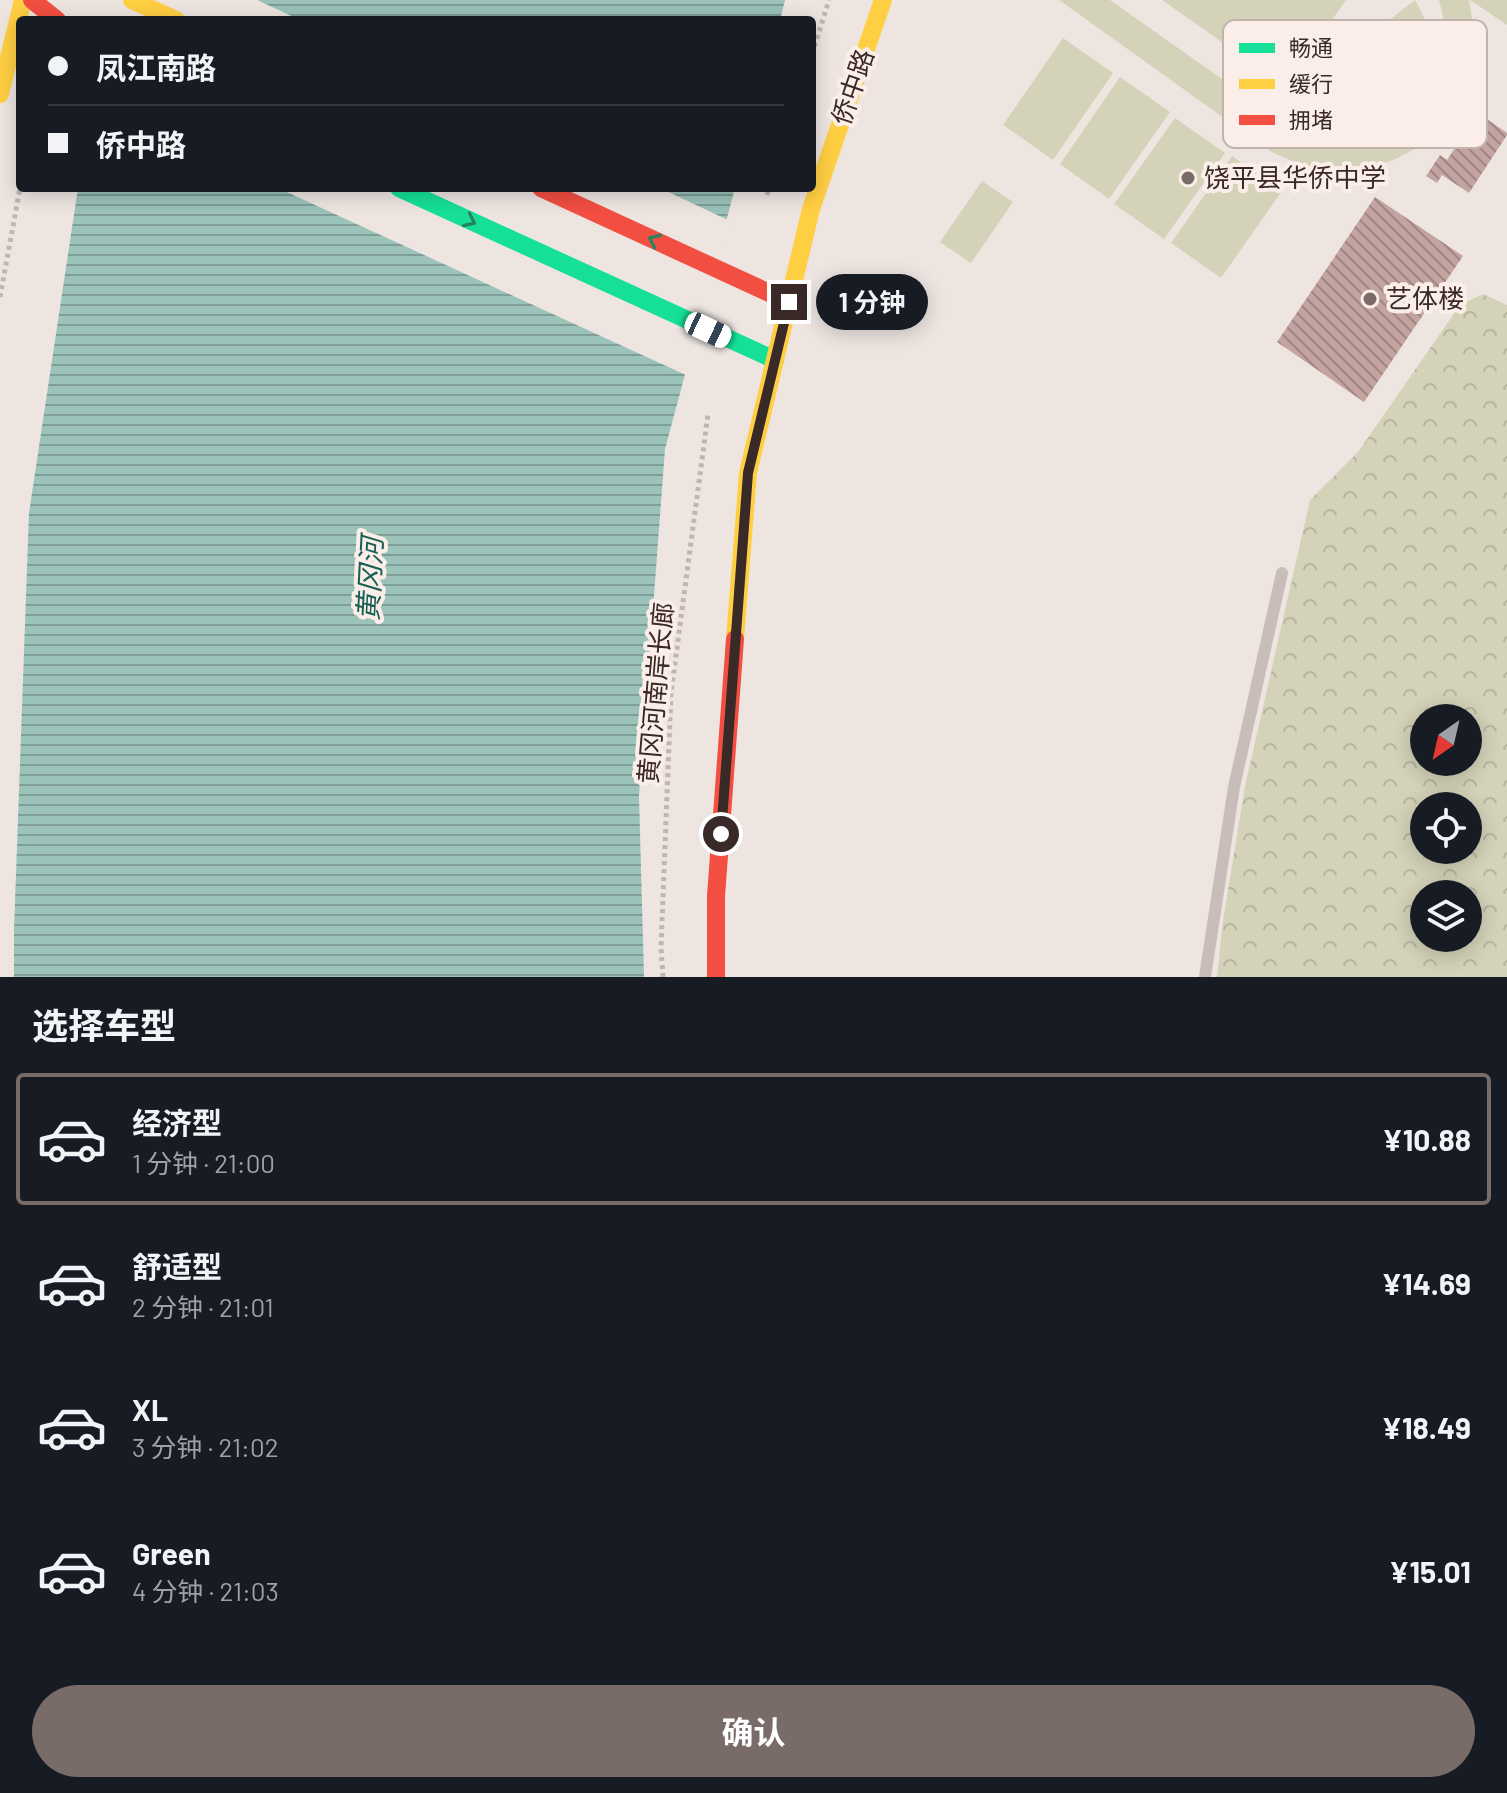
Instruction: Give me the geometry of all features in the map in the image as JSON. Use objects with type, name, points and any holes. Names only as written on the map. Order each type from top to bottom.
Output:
[{"type":"main road","points":[[32,0],[52,16]]},
{"type":"main road","points":[[132,0],[167,16]]},
{"type":"main road","name":"侨中路","points":[[716,977],[716,896],[748,473],[811,209],[883,0]]},
{"type":"main road","points":[[0,94],[16,29]]},
{"type":"main road","points":[[408,192],[775,360]]},
{"type":"main road","points":[[550,192],[789,302]]},
{"type":"lane","points":[[1205,977],[1234,787],[1282,573]]},
{"type":"path","points":[[816,41],[829,0]]},
{"type":"path","points":[[0,297],[19,192]]},
{"type":"path","name":"黄冈河南岸长廊","points":[[663,977],[661,948],[671,693],[708,414]]},
{"type":"green space","points":[[1059,0],[1110,0],[1223,80],[1223,117]]},
{"type":"green space","points":[[1162,0],[1346,0],[1332,20],[1223,20],[1223,43]]},
{"type":"green space","points":[[1415,0],[1424,20],[1389,20]]},
{"type":"green space","points":[[1439,0],[1469,0],[1471,20],[1442,20]]},
{"type":"green space","points":[[1470,0],[1507,0],[1507,25]]},
{"type":"green space","points":[[1063,38],[1113,73],[1053,160],[1003,125]]},
{"type":"green space","points":[[1120,77],[1170,112],[1109,199],[1060,164]]},
{"type":"green space","points":[[1175,118],[1225,153],[1164,239],[1114,204]]},
{"type":"green space","points":[[1266,148],[1414,148],[1389,162],[1352,170],[1312,166]]},
{"type":"green space","points":[[1232,156],[1282,191],[1221,278],[1171,243]]},
{"type":"green space","points":[[982,181],[1013,202],[971,263],[940,242]]},
{"type":"green space","points":[[1483,294],[1507,305],[1507,977],[1217,977],[1245,786],[1310,500],[1358,452],[1460,305]]},
{"type":"water","points":[[123,0],[785,0],[781,16],[118,16]]},
{"type":"water","name":"黄冈河","points":[[77,192],[734,192],[665,449],[639,796],[644,977],[14,977],[29,513]]},
{"type":"pier","points":[[119,0],[257,0],[291,16],[114,16]]},
{"type":"pier","points":[[287,192],[668,192],[730,221],[688,376]]},
{"type":"building","points":[[1487,119],[1507,133],[1469,193],[1442,175],[1437,183],[1426,176],[1440,155],[1447,160],[1455,148],[1487,148]]},
{"type":"building","name":"艺体楼","points":[[1375,197],[1463,256],[1364,402],[1277,342]]},
{"type":"traffic: fast","points":[[408,192],[775,360]]},
{"type":"traffic: slow","points":[[19,16],[23,0]]},
{"type":"traffic: slow","points":[[132,0],[167,16]]},
{"type":"traffic: slow","points":[[735,639],[748,473],[811,209],[883,0]]},
{"type":"traffic: slow","points":[[0,94],[16,29]]},
{"type":"traffic: jam","points":[[32,0],[52,16]]},
{"type":"traffic: jam","points":[[550,192],[789,302]]},
{"type":"traffic: jam","points":[[716,977],[716,896],[735,639]]},
{"type":"place","name":"饶平县华侨中学","points":[[1188,178]]},
{"type":"place","name":"艺体楼","points":[[1370,299]]},
{"type":"route","points":[[721,834],[748,473],[789,302]]}]
